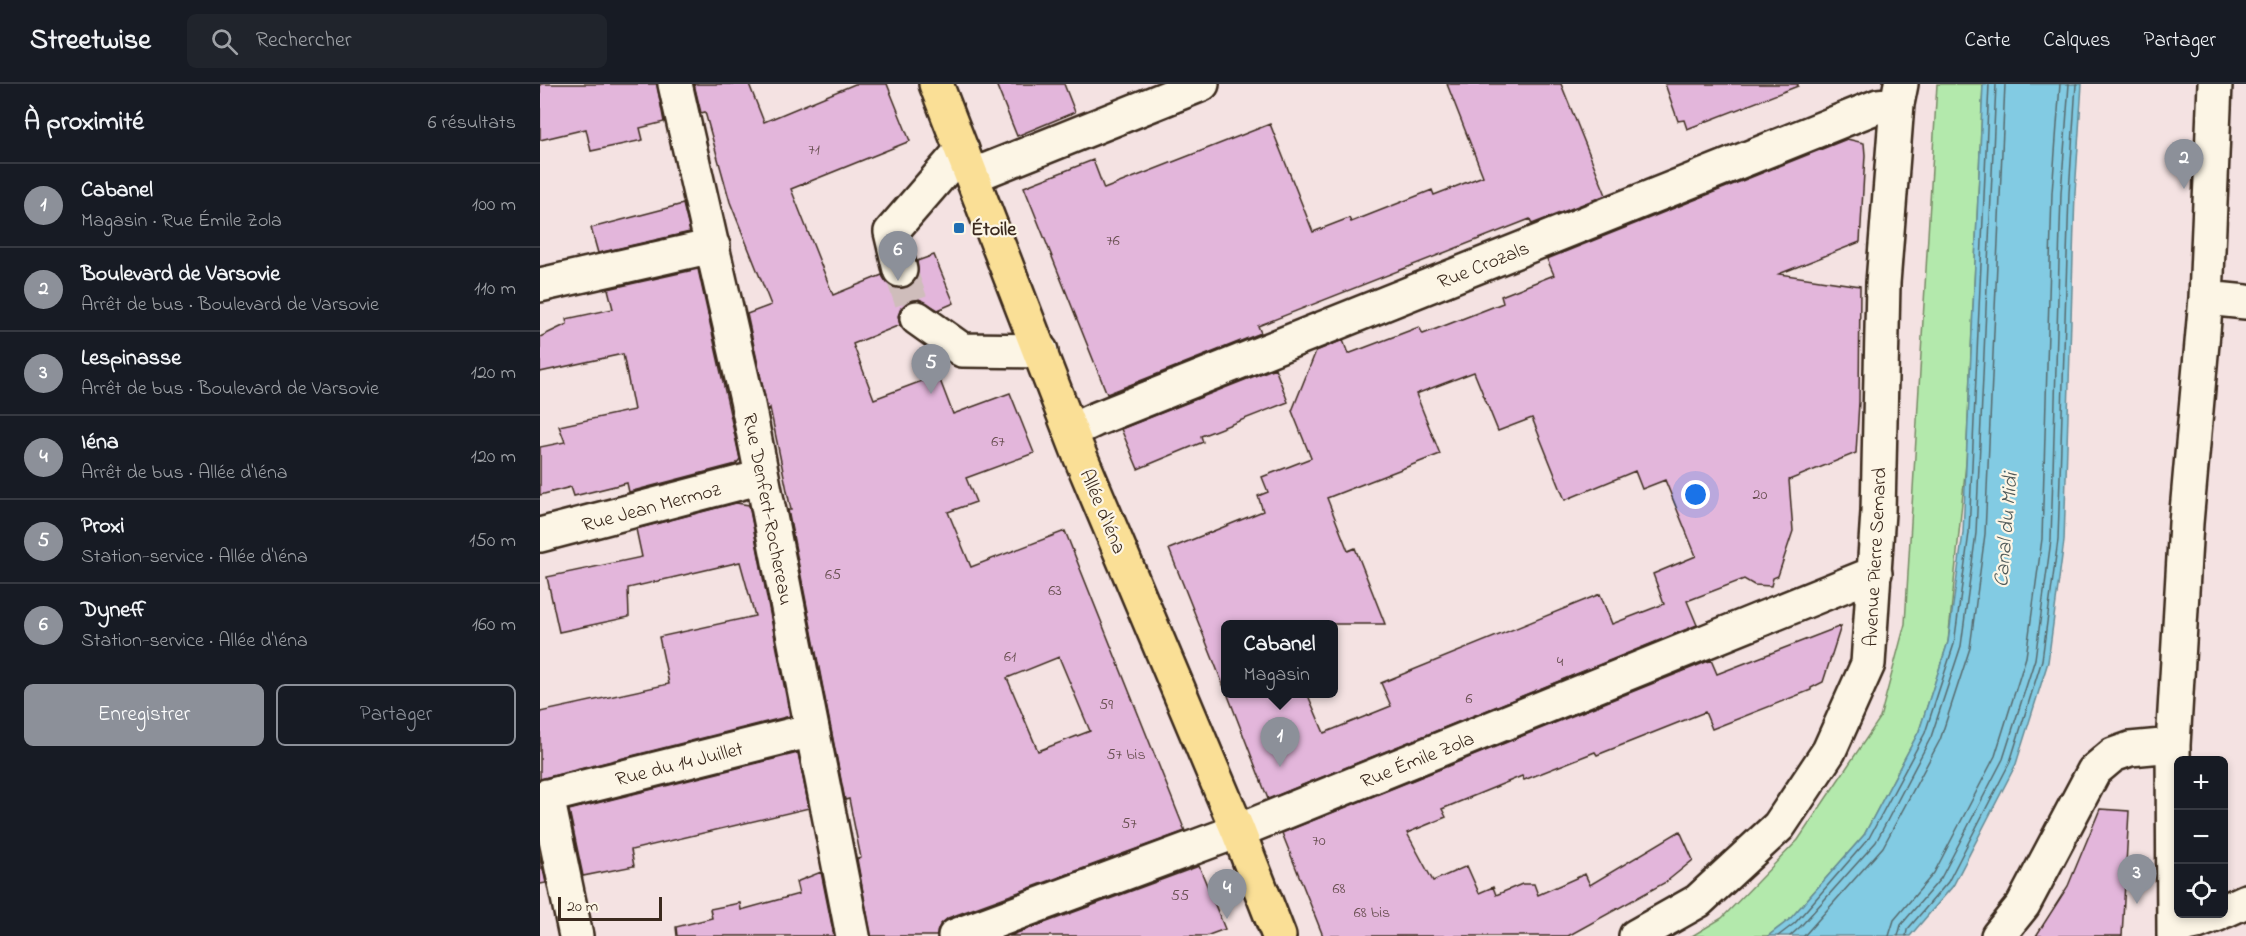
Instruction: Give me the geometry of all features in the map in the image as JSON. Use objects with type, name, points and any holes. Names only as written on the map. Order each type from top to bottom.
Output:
[{"type":"main road","name":"Allée d'Iéna","points":[[936,84],[1071,431],[1238,831],[1279,936]]},
{"type":"street","name":"Rue Denfert-Rochereau","points":[[675,84],[747,400],[853,936]]},
{"type":"street","points":[[900,270],[891,232],[967,163],[1202,84]]},
{"type":"street","points":[[2208,918],[2174,931],[2173,745],[2186,524],[2206,298],[2216,84]]},
{"type":"street","name":"Rue Crozals","points":[[1071,431],[1878,106],[1899,94]]},
{"type":"street","name":"Avenue Pierre Semard","points":[[1636,936],[1698,901],[1779,825],[1828,751],[1868,664],[1875,573],[1884,283],[1899,94]]},
{"type":"street","points":[[540,285],[712,246]]},
{"type":"street","points":[[2206,298],[2246,302]]},
{"type":"street","points":[[917,318],[962,350],[1041,351]]},
{"type":"street","name":"Rue Jean Mermoz","points":[[540,535],[762,477]]},
{"type":"street","name":"Rue Émile Zola","points":[[955,936],[1238,831],[1875,573]]},
{"type":"street","name":"Rue du 14 Juillet","points":[[576,936],[543,797],[812,730]]},
{"type":"street","points":[[1998,936],[2023,905],[2094,771],[2113,755],[2130,749],[2173,745]]},
{"type":"street","points":[[2228,909],[2246,901]]},
{"type":"green space","points":[[1937,84],[1983,84],[1966,463],[1948,642],[1919,731],[1864,835],[1790,919],[1768,936],[1692,936],[1722,918],[1798,840],[1880,718],[1905,624]]},
{"type":"water","name":"Canal du Midi","points":[[1983,84],[2082,84],[2075,193],[2064,541],[2048,662],[2016,764],[1953,886],[1910,936],[1768,936],[1790,919],[1864,835],[1919,731],[1948,642],[1963,533]]},
{"type":"building","points":[[540,84],[657,84],[664,122],[640,128],[643,140],[591,151],[586,129],[540,140]]},
{"type":"building","points":[[694,84],[749,84],[764,122],[855,84],[887,84],[910,141],[791,189],[833,295],[882,275],[894,288],[905,288],[912,284],[918,276],[917,261],[934,255],[954,303],[938,310],[919,299],[910,301],[901,308],[898,316],[900,325],[853,344],[874,399],[938,375],[953,414],[1010,393],[1034,453],[966,478],[976,502],[948,512],[971,567],[1065,531],[1185,831],[948,918],[940,925],[937,936],[871,936],[857,859],[861,858],[849,799],[845,800],[788,510],[791,510],[770,408],[768,411],[747,314],[771,305],[730,202],[705,112],[701,113]],"holes":[[[1059,657],[1090,731],[1038,751],[1007,678]]]},
{"type":"building","points":[[996,84],[1064,84],[1075,112],[1017,136]]},
{"type":"building","points":[[1447,84],[1561,84],[1606,195],[1532,224],[1530,219],[1258,326],[1261,333],[1107,394],[1024,187],[1093,160],[1104,189],[1270,124],[1313,232],[1349,218],[1351,222],[1432,190],[1434,195],[1483,176]]},
{"type":"building","points":[[1665,84],[1798,84],[1798,86],[1687,129],[1684,120],[1678,121]]},
{"type":"building","points":[[1847,139],[1864,143],[1860,242],[1779,274],[1860,286],[1856,453],[1789,480],[1793,531],[1778,576],[1773,578],[1771,586],[1754,585],[1744,579],[1687,601],[1697,625],[1268,799],[1229,698],[1309,698],[1324,733],[1391,706],[1381,683],[1600,594],[1612,624],[1664,604],[1653,574],[1696,556],[1665,480],[1642,489],[1635,471],[1565,500],[1532,418],[1498,431],[1474,372],[1416,394],[1440,454],[1327,498],[1348,551],[1355,548],[1385,624],[1338,624],[1338,620],[1221,620],[1221,679],[1169,549],[1263,511],[1258,496],[1268,492],[1262,477],[1311,458],[1292,411],[1316,351],[1343,340],[1348,354],[1419,327],[1423,334],[1503,303],[1501,296],[1554,275],[1547,259]]},
{"type":"building","points":[[683,204],[690,232],[598,253],[591,228]]},
{"type":"building","points":[[698,269],[740,459],[736,464],[629,492],[627,483],[574,496],[571,487],[540,495],[540,447],[565,442],[559,426],[634,410],[623,354],[540,372],[540,337],[567,324],[566,319],[613,309],[608,289]]},
{"type":"building","points":[[1275,368],[1288,402],[1201,436],[1203,442],[1138,469],[1121,429]]},
{"type":"building","points":[[736,503],[749,505],[790,716],[540,779],[540,712],[669,684],[659,637],[755,616],[740,562],[628,588],[629,617],[559,632],[547,577],[642,557],[636,529]]},
{"type":"building","points":[[1841,626],[1823,682],[1811,690],[1712,729],[1705,712],[1597,755],[1595,752],[1524,780],[1522,776],[1442,809],[1446,817],[1407,833],[1433,881],[1467,866],[1479,893],[1493,887],[1496,895],[1522,884],[1534,884],[1538,895],[1585,874],[1590,885],[1680,831],[1693,860],[1666,882],[1568,936],[1323,936],[1282,833],[1711,660],[1717,674]]},
{"type":"building","points":[[798,753],[809,808],[631,850],[634,866],[583,876],[569,810]]},
{"type":"building","points":[[2100,809],[2129,811],[2122,936],[2036,936],[2068,886]]},
{"type":"building","points":[[540,855],[546,883],[540,884]]},
{"type":"building","points":[[1199,866],[1225,929],[1206,936],[1009,936]]},
{"type":"building","points":[[821,872],[834,936],[677,936],[676,927],[712,918],[710,909],[740,903],[741,910],[799,894],[796,882]]},
{"type":"tunnel","points":[[900,270],[917,318]]},
{"type":"place","name":"Boulevard de Varsovie","points":[[2184,189]]},
{"type":"place","name":"Étoile","points":[[959,228]]},
{"type":"place","name":"Dyneff","points":[[898,281]]},
{"type":"place","name":"Proxi","points":[[931,394]]},
{"type":"place","name":"Cabanel","points":[[1280,767]]},
{"type":"place","name":"Lespinasse","points":[[2137,904]]},
{"type":"place","name":"Iéna","points":[[1227,919]]}]
